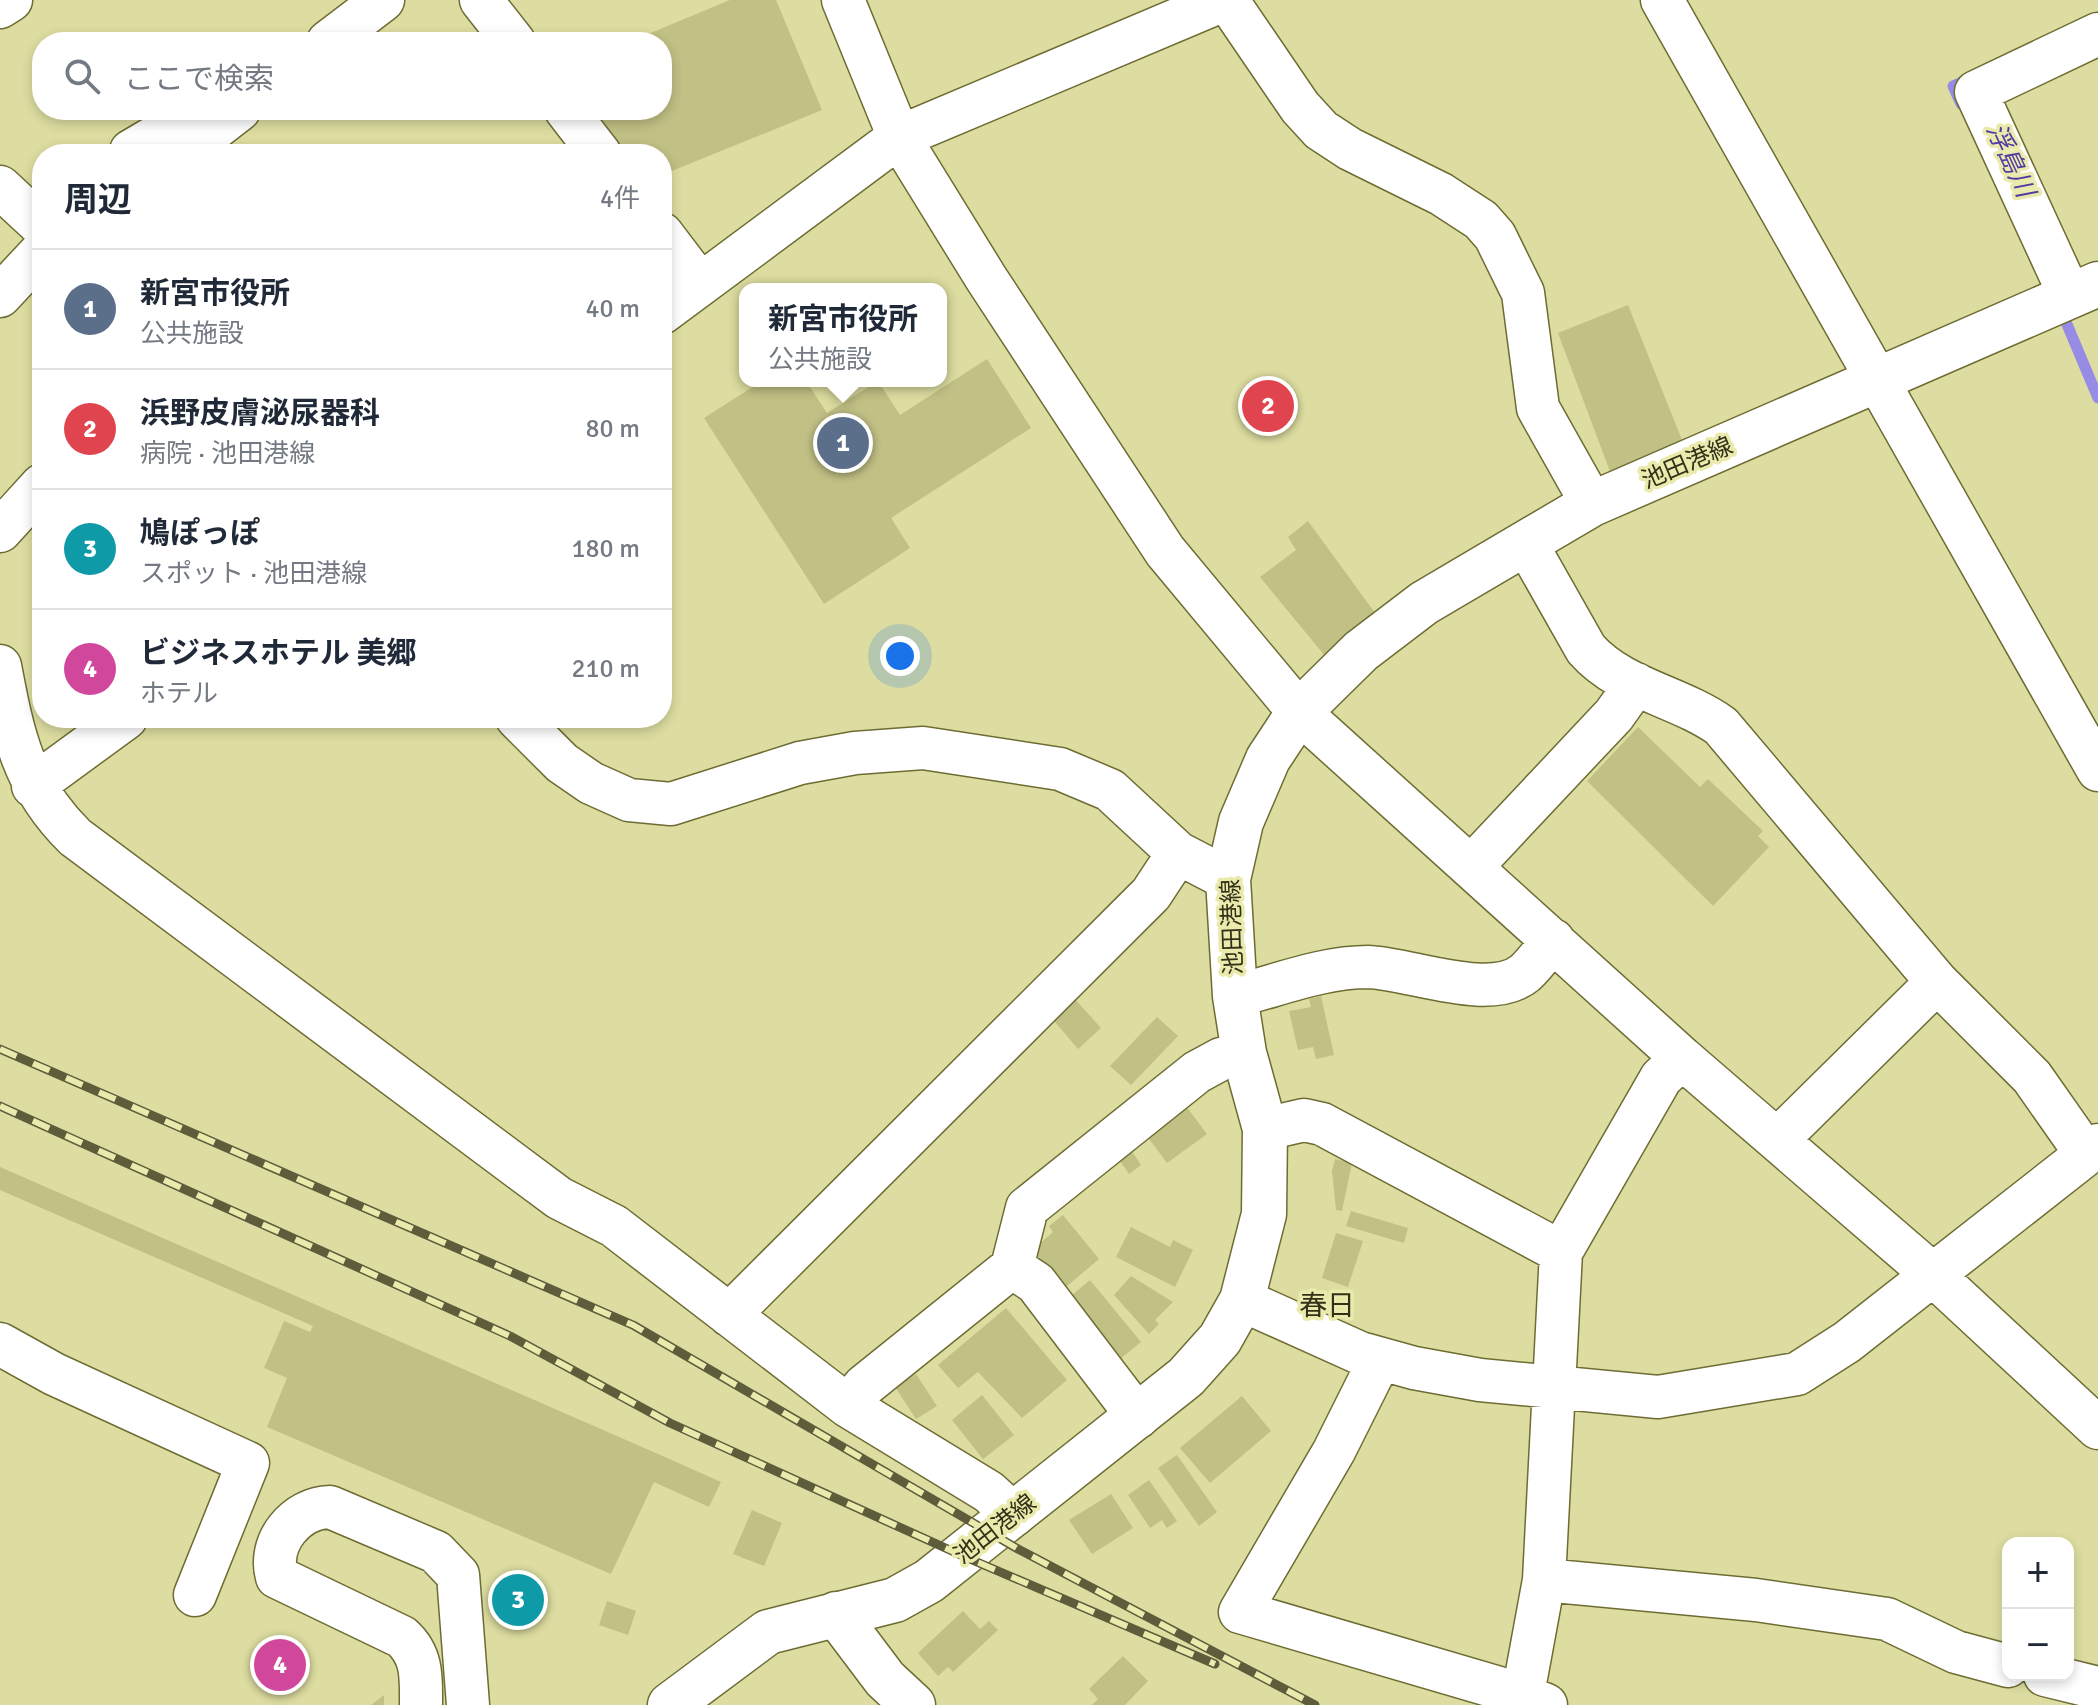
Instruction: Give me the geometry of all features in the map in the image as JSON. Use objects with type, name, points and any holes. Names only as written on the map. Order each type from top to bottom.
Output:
[{"type":"main road","name":"池田港線","points":[[670,1705],[755,1639],[908,1595],[1138,1417],[1206,1356],[1242,1300],[1264,1214],[1265,1129],[1244,1053],[1235,996],[1228,879],[1247,809],[1268,759],[1299,712],[1361,651],[1394,625],[1592,504],[2084,290]]},
{"type":"main road","points":[[836,1614],[885,1679],[913,1705]]},
{"type":"street","points":[[0,7],[11,0]]},
{"type":"street","points":[[341,32],[383,0]]},
{"type":"street","points":[[481,0],[506,32]]},
{"type":"street","points":[[843,0],[899,137],[986,278],[1165,551],[1299,712],[1682,1058],[1931,1273],[2098,1428]]},
{"type":"street","points":[[672,305],[899,137],[1225,0],[1300,107],[1321,130],[1350,149],[1441,194],[1481,220],[1495,236],[1523,293],[1538,408],[1592,504]]},
{"type":"street","points":[[1662,0],[2098,770]]},
{"type":"street","points":[[2084,290],[1976,92],[2098,34]]},
{"type":"street","points":[[574,120],[592,144]]},
{"type":"street","points":[[143,144],[182,121],[223,122]]},
{"type":"street","points":[[0,187],[32,217]]},
{"type":"street","points":[[672,247],[700,284]]},
{"type":"street","points":[[0,296],[32,262]]},
{"type":"street","points":[[0,531],[32,496]]},
{"type":"street","points":[[1242,1300],[1380,1359],[1480,1380],[1658,1397],[1797,1374],[1847,1342],[1931,1273],[2092,1150],[2032,1077],[1937,982],[1721,726],[1705,715],[1599,664],[1586,649],[1526,543]]},
{"type":"street","points":[[0,666],[13,737],[33,786],[48,808],[75,837],[559,1198],[614,1226],[848,1406],[989,1492],[1014,1515]]},
{"type":"street","points":[[1472,866],[1614,715],[1636,684]]},
{"type":"street","points":[[33,786],[112,728]]},
{"type":"street","points":[[527,728],[562,763],[591,783],[629,800],[671,804],[800,763],[868,752],[923,748],[1060,769],[1110,790],[1178,853],[1228,879]]},
{"type":"street","points":[[729,1315],[1151,894],[1178,853]]},
{"type":"street","points":[[1235,996],[1329,970],[1370,967],[1470,984],[1501,983],[1524,975],[1553,940]]},
{"type":"street","points":[[1777,1140],[1937,982]]},
{"type":"street","points":[[848,1406],[864,1386],[1012,1267],[1027,1208],[1197,1072],[1221,1059],[1244,1053]]},
{"type":"street","points":[[1380,1359],[1334,1451],[1240,1612],[1530,1702],[1544,1580],[1561,1252],[1661,1078],[1682,1058]]},
{"type":"street","points":[[1265,1129],[1304,1120],[1322,1124],[1561,1252]]},
{"type":"street","points":[[1012,1267],[1036,1283],[1138,1417]]},
{"type":"street","points":[[0,1344],[54,1374],[248,1463],[195,1595]]},
{"type":"street","points":[[277,1577],[273,1564],[288,1526],[316,1507],[330,1507],[436,1552],[458,1575],[468,1705]]},
{"type":"street","points":[[212,1554],[270,1578],[277,1577],[402,1637],[416,1649],[421,1671],[421,1705]]},
{"type":"street","points":[[1544,1580],[1756,1600],[1887,1619],[1956,1652],[2002,1664]]},
{"type":"street","points":[[2069,1681],[2098,1688]]},
{"type":"building","points":[[730,0],[776,0],[822,110],[672,171],[672,144],[612,144],[600,120],[672,120],[672,32],[653,32]]},
{"type":"building","points":[[1628,305],[1682,440],[1611,474],[1558,333]]},
{"type":"building","points":[[987,359],[1031,428],[891,518],[910,548],[824,604],[704,418],[753,387],[810,387],[827,413],[868,387],[882,387],[900,415]]},
{"type":"building","points":[[1308,521],[1378,617],[1325,656],[1260,577],[1296,550],[1288,537]]},
{"type":"building","points":[[1638,727],[1700,787],[1708,779],[1763,831],[1758,836],[1769,847],[1713,906],[1587,781]]},
{"type":"building","points":[[1066,989],[1101,1028],[1078,1049],[1044,1009]]},
{"type":"building","points":[[1321,996],[1334,1055],[1316,1059],[1313,1047],[1298,1050],[1289,1011],[1311,1007],[1309,999]]},
{"type":"building","points":[[1157,1017],[1178,1036],[1131,1085],[1110,1066]]},
{"type":"building","points":[[1186,1106],[1207,1134],[1167,1163],[1146,1135]]},
{"type":"building","points":[[1132,1151],[1141,1165],[1129,1174],[1120,1161]]},
{"type":"building","points":[[1335,1159],[1352,1163],[1342,1211],[1336,1210],[1332,1171]]},
{"type":"building","points":[[0,1167],[721,1482],[709,1507],[654,1482],[611,1574],[267,1427],[287,1378],[264,1368],[284,1321],[310,1332],[313,1326],[0,1190]]},
{"type":"building","points":[[1351,1211],[1408,1228],[1404,1243],[1346,1226]]},
{"type":"building","points":[[1063,1215],[1099,1259],[1066,1287],[1053,1271],[1034,1258],[1035,1248],[1053,1232],[1049,1226]]},
{"type":"building","points":[[1131,1227],[1170,1247],[1173,1240],[1193,1250],[1175,1287],[1116,1257]]},
{"type":"building","points":[[1336,1233],[1363,1241],[1348,1287],[1322,1278]]},
{"type":"building","points":[[1131,1276],[1173,1302],[1155,1320],[1159,1324],[1149,1334],[1114,1295]]},
{"type":"building","points":[[1090,1280],[1141,1342],[1119,1360],[1083,1316],[1086,1313],[1072,1295]]},
{"type":"building","points":[[1006,1308],[1067,1380],[1022,1418],[978,1372],[958,1388],[938,1365]]},
{"type":"building","points":[[916,1374],[937,1406],[916,1419],[895,1387]]},
{"type":"building","points":[[982,1395],[1014,1435],[983,1459],[952,1420]]},
{"type":"building","points":[[1242,1396],[1271,1431],[1210,1483],[1180,1448]]},
{"type":"building","points":[[1177,1455],[1217,1512],[1199,1526],[1158,1468]]},
{"type":"building","points":[[1149,1480],[1177,1521],[1167,1528],[1162,1520],[1150,1528],[1128,1495]]},
{"type":"building","points":[[1111,1494],[1133,1528],[1092,1554],[1069,1520]]},
{"type":"building","points":[[752,1510],[782,1523],[764,1566],[733,1554]]},
{"type":"building","points":[[607,1601],[636,1611],[628,1635],[599,1625]]},
{"type":"building","points":[[963,1611],[980,1629],[989,1621],[998,1630],[953,1672],[948,1667],[938,1676],[918,1653]]},
{"type":"building","points":[[1123,1656],[1148,1681],[1125,1705],[1092,1705],[1098,1699],[1089,1689]]},
{"type":"building","points":[[384,1695],[384,1705],[371,1705]]},
{"type":"waterway","name":"浮島川","points":[[1961,104],[1953,86],[1971,78]]},
{"type":"waterway","name":"浮島川","points":[[2061,310],[2098,398]]},
{"type":"railway","points":[[0,1049],[633,1325],[1018,1549],[1315,1705]]},
{"type":"railway","points":[[0,1106],[510,1336],[670,1423],[963,1556],[1215,1664]]},
{"type":"place","name":"浜野皮膚泌尿器科","points":[[1268,406]]},
{"type":"place","name":"新宮市役所","points":[[843,443]]},
{"type":"place","name":"鳩ぽっぽ","points":[[518,1600]]},
{"type":"place","name":"ビジネスホテル 美郷","points":[[280,1665]]},
{"type":"district","name":"春日","points":[[1327,1305]]}]
